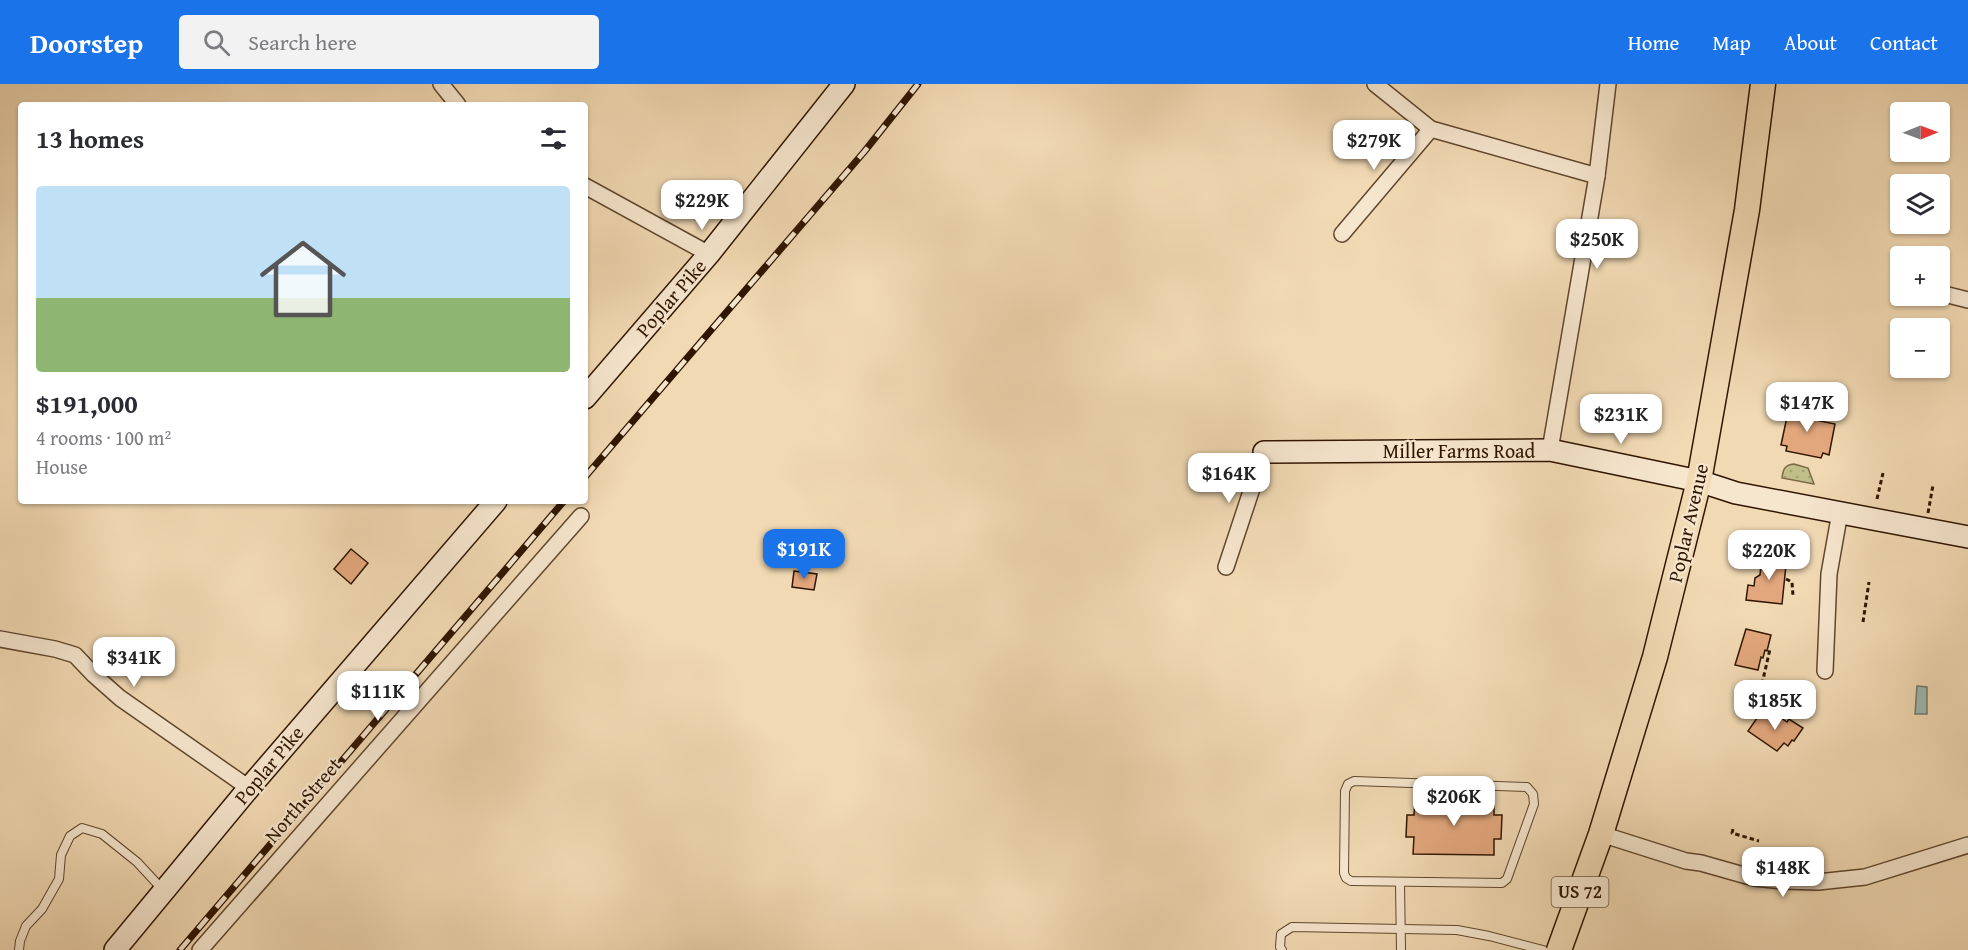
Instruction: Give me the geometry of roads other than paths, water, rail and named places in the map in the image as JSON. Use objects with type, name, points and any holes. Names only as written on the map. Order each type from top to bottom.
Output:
[{"type":"main road","name":"Poplar Pike","points":[[588,395],[709,254],[844,84]]},
{"type":"main road","name":"Poplar Avenue","points":[[1560,950],[1600,834],[1655,657],[1699,481],[1747,210],[1763,84]]},
{"type":"main road","name":"Miller Farms Road","points":[[1264,452],[1550,450],[1699,481],[1736,493],[1968,537]]},
{"type":"main road","name":"Poplar Pike","points":[[115,950],[249,788],[493,504]]},
{"type":"street","points":[[441,84],[456,102]]},
{"type":"street","points":[[1375,84],[1431,129],[1597,176]]},
{"type":"street","points":[[1550,450],[1597,176],[1608,84]]},
{"type":"street","points":[[1342,234],[1431,129]]},
{"type":"street","points":[[588,188],[709,254]]},
{"type":"street","points":[[1950,296],[1968,300]]},
{"type":"street","points":[[1226,567],[1264,452]]},
{"type":"street","points":[[1825,671],[1829,574],[1840,512]]},
{"type":"street","name":"North Street","points":[[204,949],[581,516]]},
{"type":"street","points":[[0,639],[75,655],[120,698],[249,788]]},
{"type":"street","points":[[1600,834],[1686,861],[1754,878],[1784,881],[1818,882],[1865,877],[1968,845]]},
{"type":"lane","points":[[1354,781],[1527,787],[1533,794],[1534,804],[1507,879],[1502,883],[1400,883],[1351,881],[1346,878],[1344,873],[1345,791],[1348,784],[1354,781]]},
{"type":"lane","points":[[19,950],[26,926],[42,909],[59,879],[61,855],[70,836],[82,828],[102,834],[137,862],[164,891]]},
{"type":"lane","points":[[1400,883],[1401,950]]},
{"type":"lane","points":[[1282,950],[1280,947],[1281,934],[1292,927],[1457,930],[1544,950]]},
{"type":"water","points":[[1917,686],[1927,687],[1927,714],[1915,714]]},
{"type":"railway","points":[[588,474],[864,152],[918,84]]},
{"type":"railway","points":[[180,950],[561,504]]}]
